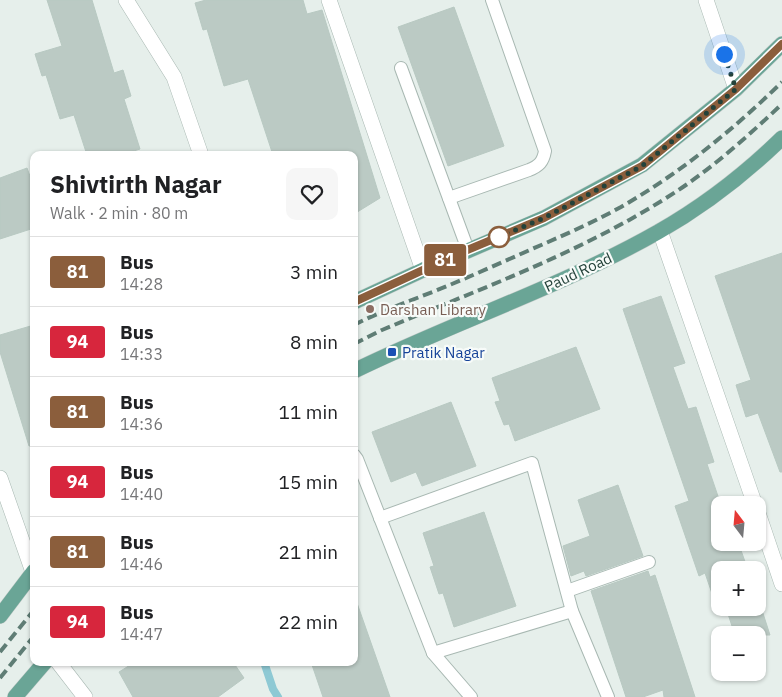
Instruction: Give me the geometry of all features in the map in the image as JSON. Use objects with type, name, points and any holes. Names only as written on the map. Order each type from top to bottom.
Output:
[{"type":"main road","points":[[358,300],[544,218],[642,166],[736,89],[782,44]]},
{"type":"main road","name":"Paud Road","points":[[358,369],[392,352],[586,270],[660,231],[732,181],[782,138]]},
{"type":"main road","points":[[0,616],[30,576]]},
{"type":"main road","points":[[15,697],[42,666]]},
{"type":"street","points":[[126,0],[174,78],[200,151]]},
{"type":"street","points":[[329,0],[423,270]]},
{"type":"street","points":[[706,0],[736,89]]},
{"type":"street","points":[[660,231],[752,496]]},
{"type":"street","points":[[0,478],[30,563]]},
{"type":"street","points":[[766,537],[782,584]]},
{"type":"street","points":[[61,666],[85,697]]},
{"type":"lane","points":[[449,198],[538,167],[543,161],[544,151],[492,0]]},
{"type":"lane","points":[[401,68],[468,250]]},
{"type":"lane","points":[[358,462],[433,653],[471,697]]},
{"type":"lane","points":[[380,518],[532,462],[572,611],[608,697]]},
{"type":"lane","points":[[567,591],[649,562]]},
{"type":"lane","points":[[433,653],[572,611]]},
{"type":"building","points":[[47,0],[92,0],[114,73],[123,70],[131,96],[124,99],[140,149],[134,151],[86,151],[74,115],[60,119],[46,75],[42,76],[35,54],[62,46]]},
{"type":"building","points":[[206,0],[303,0],[307,14],[322,10],[380,198],[358,212],[358,151],[272,151],[248,79],[224,86],[207,29],[203,30],[195,3]]},
{"type":"building","points":[[454,7],[504,146],[448,166],[398,27]]},
{"type":"building","points":[[27,168],[30,176],[30,229],[0,239],[0,178]]},
{"type":"building","points":[[782,253],[782,472],[780,472],[758,413],[746,417],[736,385],[751,380],[715,276]]},
{"type":"building","points":[[661,296],[685,363],[673,367],[688,409],[696,407],[714,462],[707,464],[718,496],[711,496],[711,551],[741,551],[745,561],[711,561],[711,591],[705,573],[699,576],[675,506],[689,501],[623,309]]},
{"type":"building","points":[[30,326],[30,446],[0,352],[0,335]]},
{"type":"building","points":[[576,347],[600,409],[515,441],[509,424],[504,425],[495,402],[500,401],[492,378]]},
{"type":"building","points":[[451,402],[476,466],[422,486],[416,472],[391,482],[372,432]]},
{"type":"building","points":[[618,485],[643,556],[586,576],[584,571],[571,576],[563,546],[590,536],[578,500]]},
{"type":"building","points":[[484,512],[516,606],[454,627],[443,593],[439,594],[430,567],[434,566],[423,533]]},
{"type":"building","points":[[648,571],[650,577],[655,575],[695,697],[664,697],[663,690],[643,697],[626,697],[591,591]]},
{"type":"building","points":[[358,606],[390,697],[323,697],[312,666],[358,666]]},
{"type":"building","points":[[729,616],[764,616],[770,635],[766,635],[766,626],[732,626]]},
{"type":"building","points":[[129,666],[236,666],[244,678],[218,697],[133,697],[119,672]]},
{"type":"waterway","points":[[265,666],[273,689],[278,697]]},
{"type":"railway","points":[[358,323],[588,224],[621,207],[664,180],[705,150],[782,82]]},
{"type":"railway","points":[[358,342],[382,330],[533,267],[607,232],[677,191],[705,171],[782,104]]},
{"type":"railway","points":[[0,652],[30,615]]},
{"type":"railway","points":[[0,678],[30,641]]},
{"type":"bus line","name":"81","points":[[358,300],[453,256],[544,218],[642,166],[736,89],[782,44]]},
{"type":"place","name":"Darshan Library","points":[[370,309]]},
{"type":"place","name":"Pratik Nagar","points":[[392,352]]},
{"type":"route","points":[[499,237],[544,218],[642,166],[684,133],[736,89],[724,54]]}]
